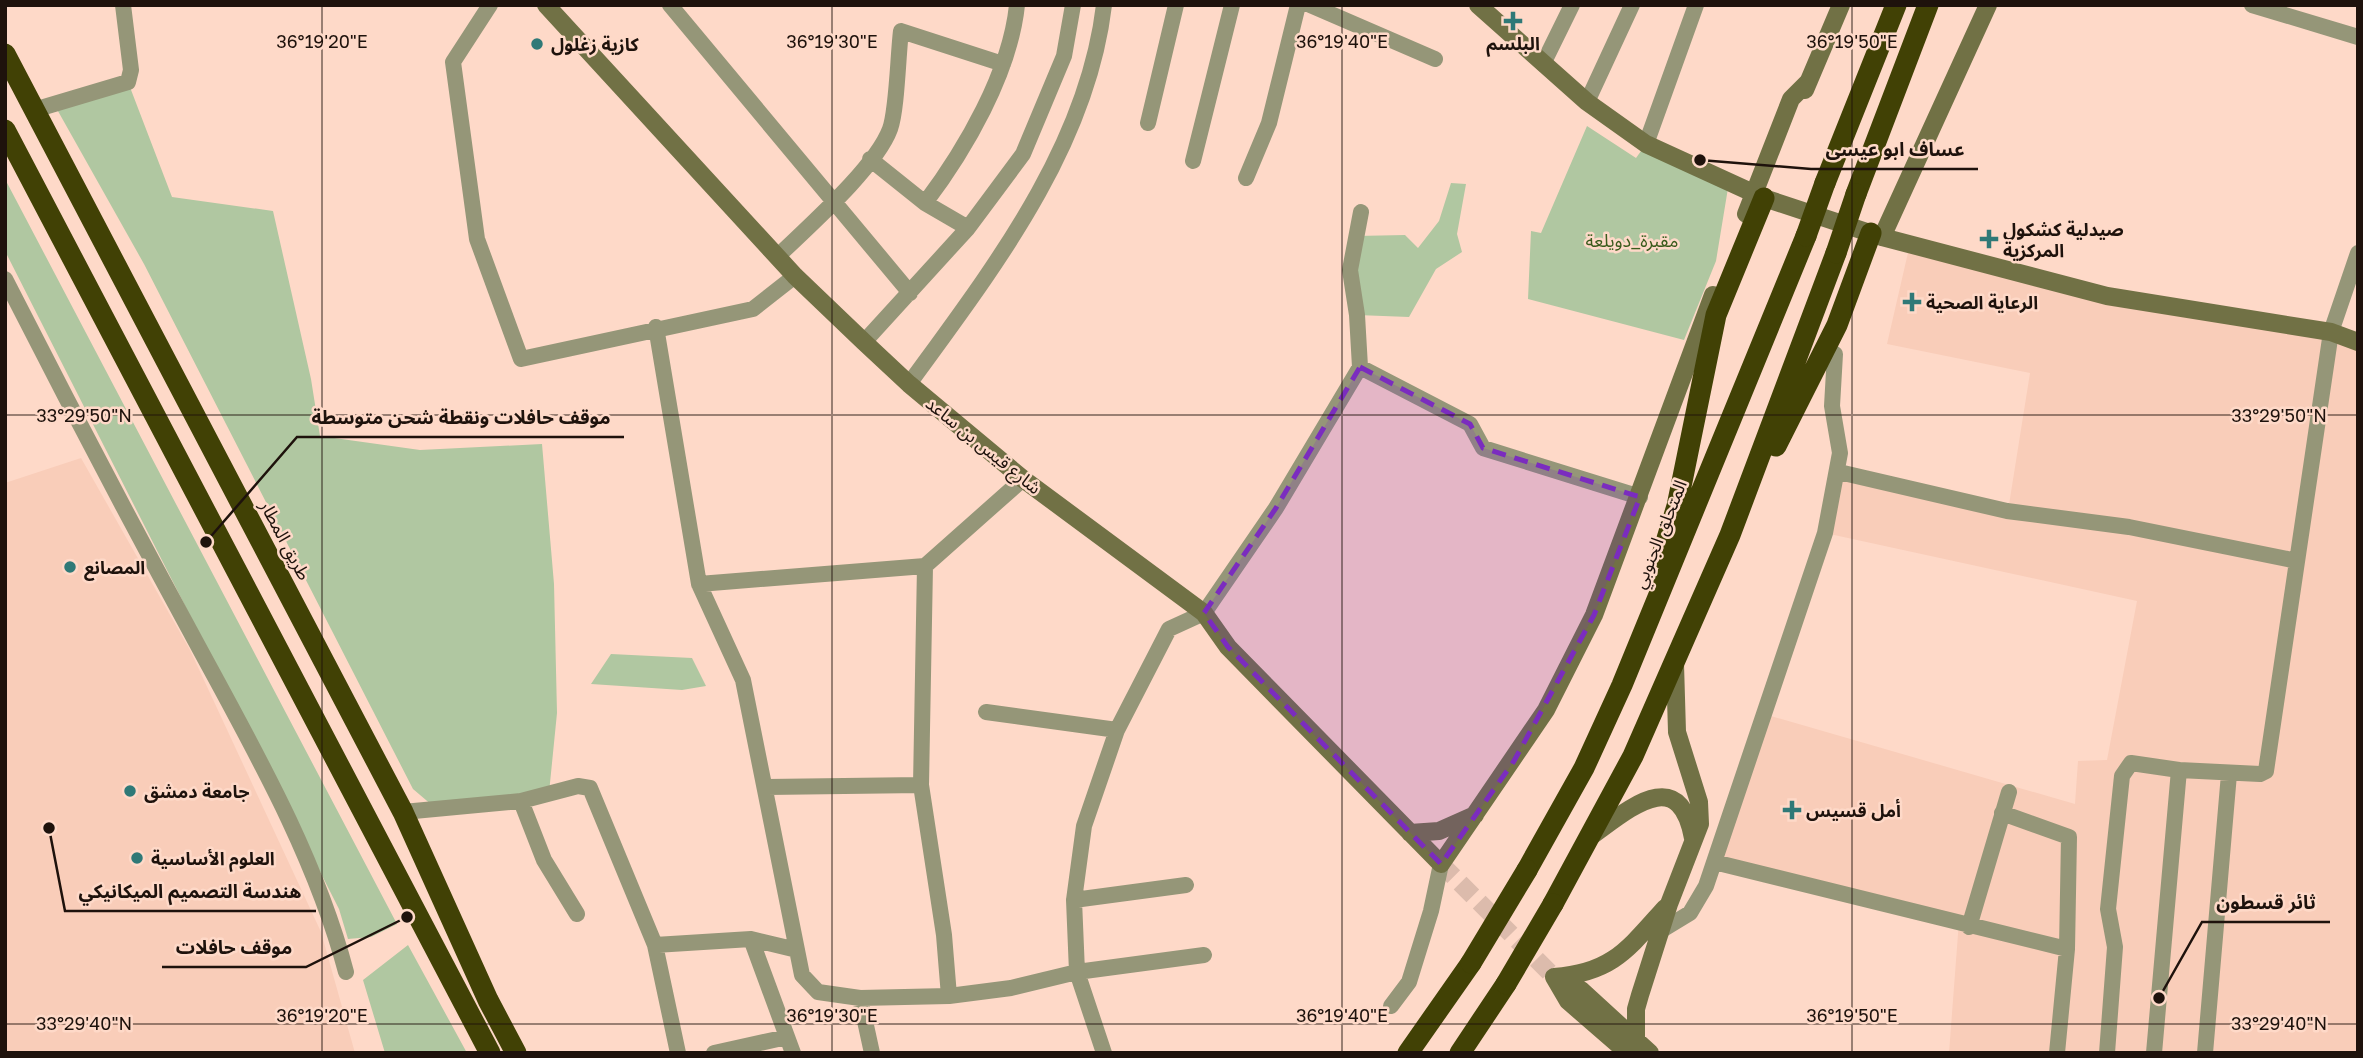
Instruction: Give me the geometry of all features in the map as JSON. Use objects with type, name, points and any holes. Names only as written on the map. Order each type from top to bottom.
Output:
[{"type":"highway","name":"المتحلق الجنوبي","points":[[1408,1053],[1471,963],[1584,768],[1622,685],[1806,236],[1896,5]]},
{"type":"highway","points":[[1460,1053],[1506,984],[1553,904],[1633,756],[1730,535],[1928,5]]},
{"type":"highway","name":"طريق المطار","points":[[5,54],[402,812],[488,1000],[516,1053]]},
{"type":"highway","points":[[5,130],[490,1053]]},
{"type":"highway","points":[[1622,685],[1677,506],[1711,313],[1759,196]]},
{"type":"highway","points":[[1730,535],[1837,325],[1876,235]]},
{"type":"highway","points":[[1796,408],[1835,354],[1857,309],[1876,235]]},
{"type":"highway","points":[[488,1000],[533,1053]]},
{"type":"main road","name":"شارع قيس بن ساعد","points":[[545,5],[794,276],[909,384],[1023,479],[1204,613],[1227,647],[1441,864]]},
{"type":"main road","points":[[1478,5],[1587,102],[1646,144],[1759,196],[1876,235],[2107,296],[2331,332],[2358,342]]},
{"type":"main road","points":[[1759,196],[1841,5]]},
{"type":"main road","points":[[1876,235],[1988,5]]},
{"type":"main road","points":[[1441,864],[1478,814],[1546,710],[1594,615],[1711,313]]},
{"type":"main road","points":[[1632,1045],[1636,1009],[1669,904],[1700,824],[1699,802],[1677,732],[1675,660]]},
{"type":"main road","points":[[1588,838],[1639,802],[1664,797],[1684,810],[1694,845]]},
{"type":"main road","points":[[1410,833],[1439,831],[1478,814]]},
{"type":"main road","points":[[1650,1053],[1632,1045],[1568,1001],[1554,977],[1589,973],[1614,962],[1669,904]]},
{"type":"street","points":[[34,110],[128,82],[131,70],[123,5]]},
{"type":"street","points":[[490,5],[453,62],[477,239],[521,359],[656,327],[753,309],[794,276]]},
{"type":"street","points":[[670,5],[910,293]]},
{"type":"street","points":[[925,203],[954,164],[1003,64],[1017,5]]},
{"type":"street","points":[[864,342],[968,228],[1023,154],[1064,56],[1073,5]]},
{"type":"street","points":[[909,384],[992,270],[1072,130],[1091,65],[1104,5]]},
{"type":"street","points":[[1148,123],[1177,5]]},
{"type":"street","points":[[1193,161],[1231,5]]},
{"type":"street","points":[[1246,178],[1269,123],[1298,5]]},
{"type":"street","points":[[1310,5],[1346,13],[1435,59]]},
{"type":"street","points":[[1543,64],[1572,5]]},
{"type":"street","points":[[1587,102],[1632,5]]},
{"type":"street","points":[[1646,144],[1696,5]]},
{"type":"street","points":[[2252,5],[2358,37]]},
{"type":"street","points":[[778,256],[834,203],[870,159],[890,129],[901,31],[1003,64]]},
{"type":"street","points":[[870,159],[925,203],[968,228]]},
{"type":"street","points":[[1104,1053],[1077,972],[1074,900],[1084,825],[1117,730],[1169,628],[1204,613],[1276,508],[1360,367],[1357,315],[1350,270],[1361,212]]},
{"type":"street","points":[[2107,1053],[2115,947],[2108,909],[2122,776],[2131,763],[2229,774],[2260,774],[2266,771],[2331,332],[2358,253]]},
{"type":"street","points":[[5,279],[94,454],[253,743],[333,923],[346,972]]},
{"type":"street","points":[[656,327],[699,584],[743,680],[767,787],[802,975],[818,992],[860,998],[949,996],[1011,988],[1077,972],[1204,955]]},
{"type":"street","points":[[1662,930],[1690,912],[1706,886],[1825,533],[1839,472],[1839,442],[1832,406],[1835,354]]},
{"type":"street","points":[[1360,367],[1470,424],[1483,448],[1640,498]]},
{"type":"street","points":[[1839,472],[2007,511],[2129,527],[2297,561]]},
{"type":"street","points":[[699,584],[925,566],[1023,479]]},
{"type":"street","points":[[925,566],[921,785],[944,935],[949,996]]},
{"type":"street","points":[[986,712],[1117,730]]},
{"type":"street","points":[[2154,1053],[2179,770]]},
{"type":"street","points":[[2205,1053],[2229,774]]},
{"type":"street","points":[[767,787],[921,785]]},
{"type":"street","points":[[402,812],[521,801],[571,787],[590,789],[655,945],[678,1053]]},
{"type":"street","points":[[1969,927],[2008,792]]},
{"type":"street","points":[[521,801],[544,860],[577,914]]},
{"type":"street","points":[[2002,813],[2069,837],[2067,949],[2057,1053]]},
{"type":"street","points":[[1714,862],[2067,949]]},
{"type":"street","points":[[1391,1006],[1409,982],[1431,911],[1441,864]]},
{"type":"street","points":[[1074,900],[1186,885]]},
{"type":"street","points":[[655,945],[751,939],[797,950]]},
{"type":"street","points":[[751,939],[793,1053]]},
{"type":"street","points":[[860,998],[872,1053]]},
{"type":"street","points":[[714,1053],[787,1037]]},
{"type":"highlighted area","points":[[1360,367],[1470,424],[1483,448],[1640,497],[1594,615],[1514,761],[1441,864],[1228,647],[1204,613],[1276,508]]},
{"type":"shaded area","points":[[1910,244],[2358,343],[2358,1053],[1949,1053],[1959,921],[1715,863],[1764,714],[2075,804],[2078,761],[2107,760],[2137,601],[1825,533],[1839,472],[2008,511],[2030,373],[1887,344]]},
{"type":"shaded area","name":"جامعة دمشق","points":[[81,458],[190,650],[321,932],[355,1053],[5,1053],[5,483]]},
{"type":"green space","points":[[128,82],[172,197],[273,211],[311,379],[320,436],[420,450],[542,444],[554,584],[557,713],[549,793],[433,806],[413,789],[144,264],[54,104]]},
{"type":"green space","name":"مقبرة_دويلعة","points":[[1587,126],[1636,158],[1646,144],[1729,182],[1716,261],[1684,340],[1528,299],[1531,231],[1541,233]]},
{"type":"green space","points":[[5,179],[397,924],[371,937],[348,939],[339,909],[5,251]]},
{"type":"green space","points":[[1451,183],[1466,184],[1457,234],[1462,252],[1436,269],[1409,317],[1357,315],[1356,236],[1405,235],[1418,248],[1439,221]]},
{"type":"green space","points":[[611,654],[692,658],[706,686],[682,690],[591,684]]},
{"type":"green space","points":[[408,945],[467,1053],[385,1053],[363,980]]},
{"type":"tunnel","points":[[1441,864],[1554,977]]},
{"type":"place","name":"البلسم","points":[[1513,21]]},
{"type":"place","name":"كازية زغلول","points":[[537,44]]},
{"type":"place","name":"عساف ابو عيسى","points":[[1700,160]]},
{"type":"place","name":"صيدلية كشكول المركزية","points":[[1989,239]]},
{"type":"place","name":"الرعاية الصحية","points":[[1912,302]]},
{"type":"place","name":"موقف حافلات ونقطة شحن متوسطة","points":[[206,542]]},
{"type":"place","name":"المصانع","points":[[70,567]]},
{"type":"place","name":"جامعة دمشق","points":[[130,791]]},
{"type":"place","name":"أمل قسيس","points":[[1792,810]]},
{"type":"place","name":"هندسة التصميم الميكانيكي","points":[[49,828]]},
{"type":"place","name":"العلوم الأساسية","points":[[137,858]]},
{"type":"place","name":"موقف حافلات","points":[[407,917]]},
{"type":"place","name":"ثائر قسطون","points":[[2159,998]]}]
